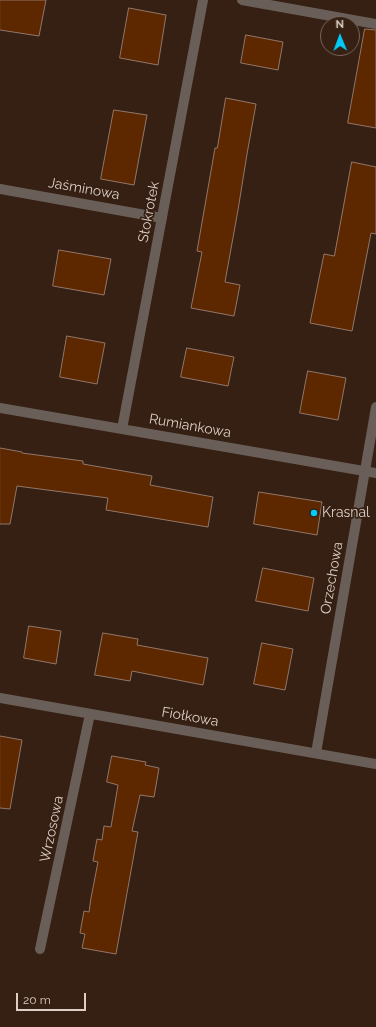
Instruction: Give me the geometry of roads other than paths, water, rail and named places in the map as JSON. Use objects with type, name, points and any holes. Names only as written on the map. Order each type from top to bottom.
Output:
[{"type":"street","name":"Stokrotek","points":[[122,429],[203,0]]},
{"type":"street","points":[[242,0],[376,24]]},
{"type":"street","name":"Jaśminowa","points":[[0,189],[162,218]]},
{"type":"street","name":"Orzechowa","points":[[316,753],[376,407]]},
{"type":"street","name":"Rumiankowa","points":[[0,408],[376,473]]},
{"type":"street","name":"Fiołkowa","points":[[0,698],[376,764]]},
{"type":"street","name":"Wrzosowa","points":[[40,949],[90,714]]},
{"type":"place","name":"Krasnal","points":[[314,513]]}]
